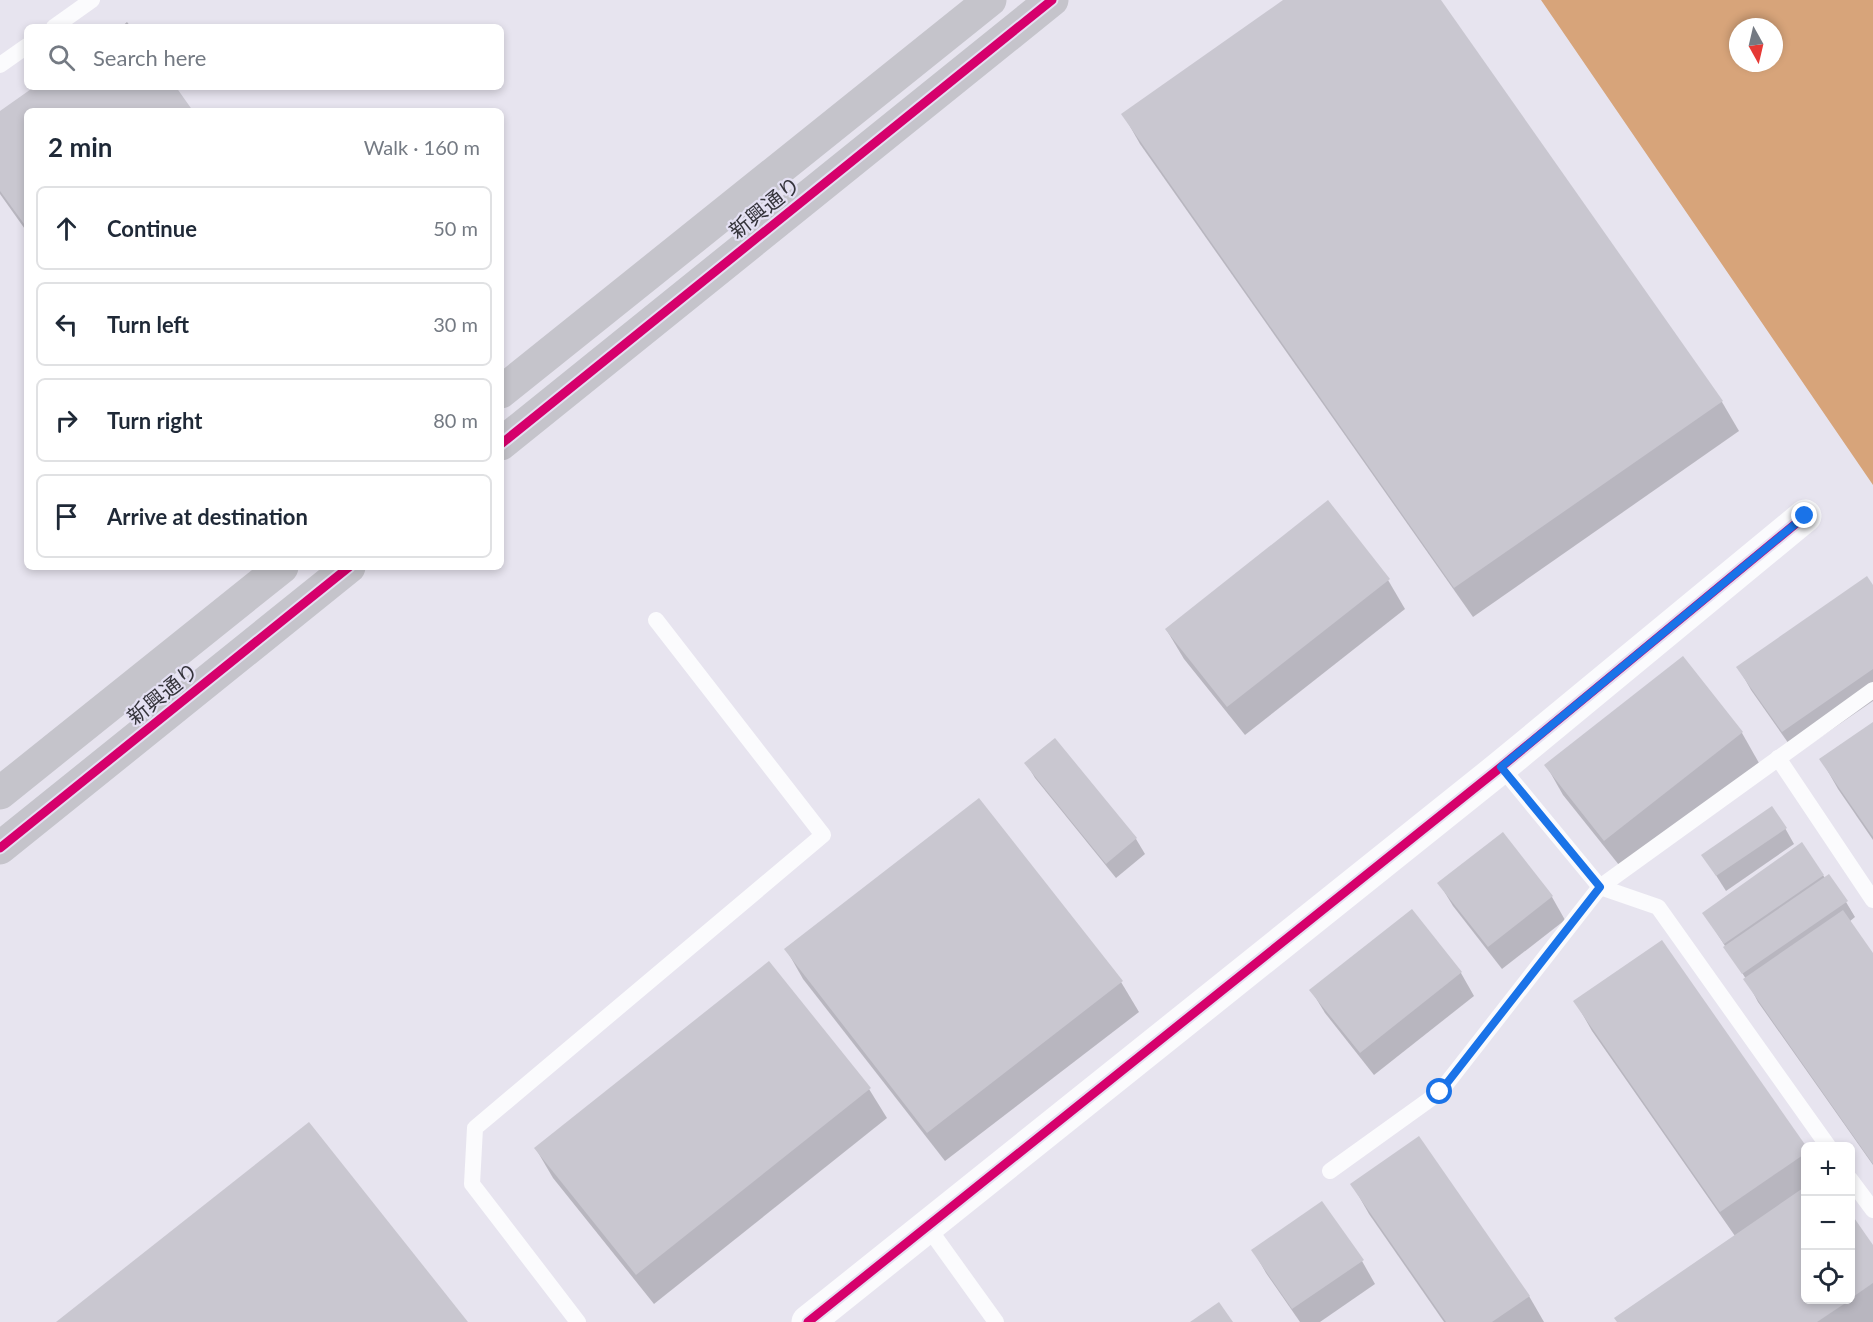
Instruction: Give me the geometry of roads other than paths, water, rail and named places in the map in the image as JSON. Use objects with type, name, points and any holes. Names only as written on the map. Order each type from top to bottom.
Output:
[{"type":"street","name":"新興通り","points":[[504,390],[990,0]]},
{"type":"street","name":"新興通り","points":[[504,442],[1052,0]]},
{"type":"street","points":[[808,1322],[1501,767],[1805,516]]},
{"type":"street","name":"新興通り","points":[[0,793],[278,570]]},
{"type":"street","name":"新興通り","points":[[0,848],[345,570]]},
{"type":"lane","points":[[58,24],[92,0]]},
{"type":"lane","points":[[0,65],[24,48]]},
{"type":"lane","points":[[578,1322],[472,1184],[475,1128],[823,835],[656,620]]},
{"type":"lane","points":[[1330,1172],[1440,1092],[1600,887],[1873,690]]},
{"type":"lane","points":[[1778,758],[1873,900]]},
{"type":"lane","points":[[1501,767],[1600,887],[1658,907],[1825,1142]]},
{"type":"lane","points":[[1855,1185],[1873,1210]]},
{"type":"lane","points":[[927,1226],[996,1322]]}]
